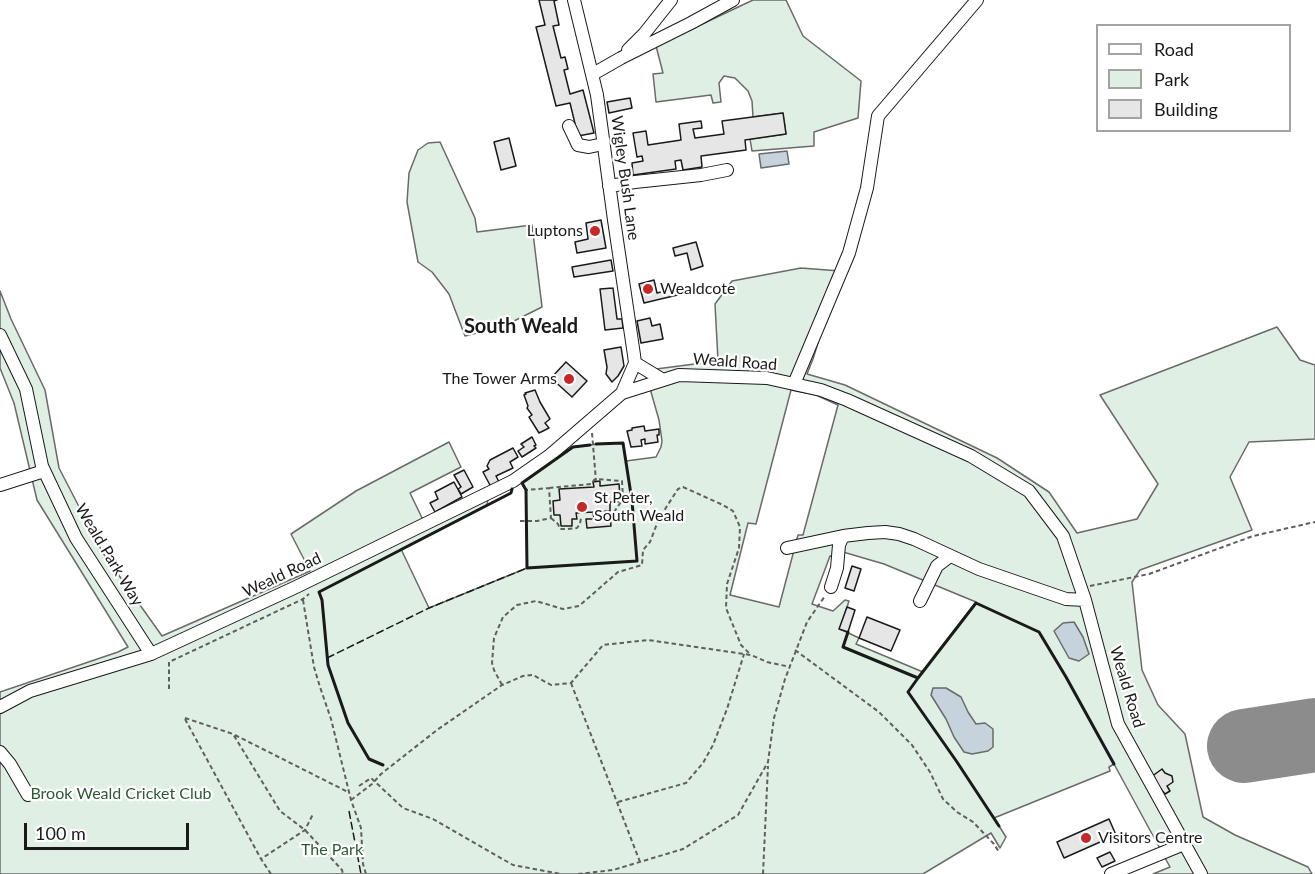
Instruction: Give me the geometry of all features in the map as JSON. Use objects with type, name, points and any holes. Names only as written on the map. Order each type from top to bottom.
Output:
[{"type":"street","name":"Wigley Bush Lane","points":[[574,0],[597,95],[634,355],[634,363],[622,393]]},
{"type":"street","points":[[621,58],[671,0]]},
{"type":"street","points":[[592,74],[733,0]]},
{"type":"street","points":[[794,384],[849,254],[867,188],[878,116],[977,0]]},
{"type":"street","points":[[569,126],[578,145],[589,147],[603,144]]},
{"type":"street","points":[[609,186],[727,170]]},
{"type":"street","name":"Weald Park Way","points":[[0,335],[26,389],[44,471],[76,538],[151,654]]},
{"type":"street","points":[[634,363],[663,380]]},
{"type":"street","name":"Weald Road","points":[[0,707],[30,691],[151,654],[301,585],[513,481],[549,456],[622,393],[679,375],[767,378],[821,390],[847,399],[971,456],[1029,491],[1064,536],[1083,594],[1118,724],[1201,874]]},
{"type":"street","points":[[0,485],[44,471]]},
{"type":"street","points":[[787,548],[843,536],[885,532],[899,534],[979,569],[1066,599],[1083,594]]},
{"type":"street","points":[[831,587],[837,568],[839,545],[843,536]]},
{"type":"street","points":[[920,601],[937,566],[950,556]]},
{"type":"street","points":[[0,752],[10,764],[28,795]]},
{"type":"street","points":[[1111,874],[1184,844]]},
{"type":"path","points":[[591,421],[596,480]]},
{"type":"path","points":[[526,490],[591,484],[594,480],[621,481],[623,499],[612,515]]},
{"type":"path","points":[[502,685],[492,663],[494,638],[503,617],[517,605],[536,601],[563,609],[579,606],[618,572],[642,565],[643,550],[650,542],[658,521],[678,489],[683,487],[733,511],[740,527],[739,548],[727,584],[726,608],[741,645],[751,655]]},
{"type":"path","points":[[549,488],[551,518],[560,529],[577,528],[580,518]]},
{"type":"path","points":[[520,521],[551,518]]},
{"type":"path","points":[[1083,594],[1149,574],[1253,536],[1315,522]]},
{"type":"path","points":[[301,585],[314,666],[331,719],[351,800],[361,828],[363,864],[366,874]]},
{"type":"path","points":[[763,874],[768,762],[774,718],[795,650],[807,622],[831,587]]},
{"type":"path","points":[[169,689],[169,662],[303,599]]},
{"type":"path","points":[[351,800],[437,730],[502,685],[523,676],[533,675],[551,685],[571,683],[603,645],[648,640],[751,655],[767,662],[790,666]]},
{"type":"path","points":[[795,650],[879,712],[912,745],[930,772],[943,799],[973,822],[999,852]]},
{"type":"path","points":[[618,802],[686,783],[713,744],[727,709],[744,654]]},
{"type":"path","points":[[571,683],[640,862]]},
{"type":"path","points":[[271,874],[185,718],[233,734],[349,793]]},
{"type":"path","points":[[233,734],[280,811],[305,830],[342,870],[343,874]]},
{"type":"path","points":[[578,874],[612,870],[683,849],[738,815],[768,762]]},
{"type":"path","points":[[359,786],[370,778],[403,808],[433,819],[513,865],[561,874]]},
{"type":"path","points":[[261,859],[305,830],[313,814]]},
{"type":"green space","points":[[753,0],[786,0],[803,36],[861,81],[858,118],[814,132],[814,146],[752,151],[750,139],[786,134],[783,113],[753,117],[752,101],[748,91],[735,78],[724,76],[719,83],[721,102],[713,103],[711,95],[656,102],[653,74],[663,73],[656,46]]},
{"type":"green space","points":[[440,142],[475,218],[477,232],[532,225],[542,307],[504,326],[465,336],[449,294],[432,272],[418,262],[407,202],[409,173],[418,150],[428,143]]},
{"type":"green space","points":[[801,268],[840,271],[807,374],[845,385],[997,458],[1049,492],[1077,533],[1137,519],[1158,484],[1100,395],[1277,327],[1300,360],[1315,365],[1315,439],[1249,442],[1230,477],[1252,530],[1140,570],[1132,582],[1142,670],[1158,705],[1185,734],[1203,817],[1235,835],[1308,867],[1312,874],[1153,874],[1170,867],[1114,764],[1109,767],[1110,771],[994,818],[1006,837],[1000,848],[991,833],[923,874],[0,874],[0,692],[128,647],[37,500],[14,403],[0,368],[0,291],[45,390],[59,468],[103,553],[162,636],[310,571],[291,534],[356,491],[449,442],[461,467],[410,493],[425,524],[489,493],[487,505],[401,549],[429,608],[527,568],[526,490],[522,483],[573,447],[623,443],[626,461],[656,457],[662,441],[651,392],[656,369],[718,361],[715,304],[732,281]],"holes":[[[791,390],[816,395],[838,405],[803,535],[798,535],[779,607],[730,595],[748,523],[756,524]],[[843,552],[884,564],[976,602],[923,672],[856,644],[859,638],[840,629],[849,601],[845,600],[833,611],[812,604],[830,556],[837,558]]]},
{"type":"shaded area","points":[[787,151],[789,164],[761,168],[759,154]]},
{"type":"shaded area","points":[[1074,622],[1089,654],[1079,661],[1069,658],[1054,631],[1063,623]]},
{"type":"shaded area","points":[[933,688],[946,688],[961,697],[976,724],[985,723],[993,729],[993,747],[988,751],[972,754],[964,752],[931,695]]},
{"type":"building","points":[[539,0],[557,0],[554,1],[559,25],[553,26],[561,58],[565,57],[568,69],[564,70],[570,94],[583,90],[594,133],[578,136],[570,103],[556,106],[536,27],[545,25]]},
{"type":"building","points":[[630,98],[632,108],[609,113],[607,102]]},
{"type":"building","points":[[783,113],[786,134],[745,140],[746,150],[701,156],[702,167],[683,170],[681,160],[675,161],[676,169],[633,175],[632,163],[643,161],[642,156],[637,157],[633,133],[646,131],[648,145],[681,140],[679,124],[701,121],[702,128],[693,129],[695,138],[724,134],[722,121]]},
{"type":"building","points":[[509,138],[516,166],[501,170],[494,142]]},
{"type":"building","name":"Luptons","points":[[601,220],[606,248],[577,253],[575,242],[588,239],[586,223]]},
{"type":"building","points":[[696,242],[703,266],[691,270],[687,253],[675,256],[673,248]]},
{"type":"building","points":[[611,260],[613,271],[574,277],[572,267]]},
{"type":"building","name":"Wealdcote","points":[[654,280],[657,293],[689,285],[690,292],[644,303],[639,284]]},
{"type":"building","points":[[613,288],[617,319],[622,319],[623,328],[605,330],[600,289]]},
{"type":"building","points":[[650,318],[652,326],[660,324],[663,339],[641,343],[637,321]]},
{"type":"building","points":[[621,347],[624,366],[612,382],[606,374],[604,350]]},
{"type":"building","name":"The Tower Arms","points":[[566,362],[587,381],[572,397],[551,378]]},
{"type":"building","points":[[535,390],[550,419],[545,423],[549,428],[539,433],[529,417],[532,415],[527,408],[524,395]]},
{"type":"building","points":[[644,426],[645,431],[659,429],[658,442],[645,444],[645,439],[641,440],[642,446],[631,447],[627,431]]},
{"type":"building","points":[[532,437],[536,448],[522,457],[518,451],[524,447],[521,444]]},
{"type":"building","points":[[513,448],[518,457],[510,462],[513,468],[496,476],[499,482],[491,487],[483,472],[489,469],[487,466],[490,460]]},
{"type":"building","points":[[464,470],[473,487],[461,494],[458,489],[461,487],[454,475]]},
{"type":"building","name":"St Peter, South Weald","points":[[600,481],[600,486],[619,484],[618,502],[610,502],[610,511],[576,513],[577,519],[572,519],[572,526],[561,526],[560,515],[554,515],[553,501],[560,500],[559,489],[594,487],[593,482]]},
{"type":"building","points":[[454,482],[462,497],[435,512],[430,503],[438,499],[435,492]]},
{"type":"building","points":[[593,512],[602,512],[603,517],[610,516],[611,526],[587,528],[586,519],[594,519]]},
{"type":"building","points":[[852,566],[861,569],[854,591],[845,588]]},
{"type":"building","points":[[847,607],[855,610],[848,632],[839,629]]},
{"type":"building","points":[[867,617],[900,630],[891,651],[859,638]]},
{"type":"building","points":[[1162,769],[1172,776],[1173,782],[1167,786],[1170,791],[1165,794],[1151,777]]},
{"type":"building","name":"Visitors Centre","points":[[1109,819],[1116,835],[1064,858],[1057,842]]},
{"type":"building","points":[[1110,852],[1115,861],[1102,867],[1097,858]]},
{"type":"runway","points":[[1244,746],[1315,735]]},
{"type":"fence","points":[[327,658],[429,608],[527,568]]},
{"type":"fence","points":[[349,811],[361,874]]},
{"type":"wall","points":[[590,445],[573,447],[522,483],[526,490],[527,568],[637,561],[632,501],[623,443],[596,444]]},
{"type":"wall","points":[[383,765],[369,759],[348,723],[328,665],[322,600],[319,592],[511,493],[512,489]]},
{"type":"wall","points":[[918,678],[976,603],[1039,632],[1114,764]]},
{"type":"wall","points":[[848,632],[843,647],[918,678],[908,692],[999,826]]},
{"type":"place","name":"Luptons","points":[[595,231]]},
{"type":"place","name":"Wealdcote","points":[[648,289]]},
{"type":"place","name":"The Tower Arms","points":[[569,379]]},
{"type":"place","name":"St Peter, South Weald","points":[[582,507]]},
{"type":"place","name":"Visitors Centre","points":[[1086,838]]},
{"type":"district","name":"South Weald","points":[[521,327]]},
{"type":"park label","name":"Brook Weald Cricket Club","points":[[121,794]]},
{"type":"park label","name":"The Park","points":[[332,850]]}]
